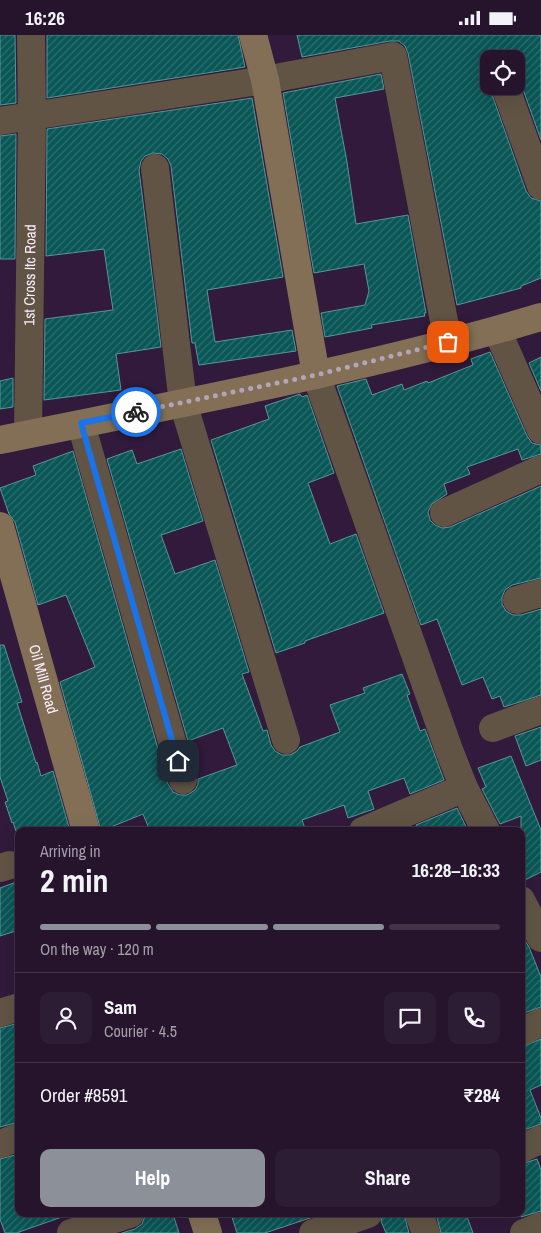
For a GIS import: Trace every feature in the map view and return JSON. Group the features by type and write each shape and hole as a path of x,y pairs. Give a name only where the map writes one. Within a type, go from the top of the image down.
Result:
{"street":[{"name":"1st Cross Itc Road","path":"28,434 32,116 31,35"},
{"path":"253,35 265,80 316,375 446,741 464,789 484,827"},
{"path":"0,121 265,80 393,56 448,342"},
{"path":"508,95 541,186"},
{"path":"155,168 183,403 286,740"},
{"path":"0,440 316,375 497,330 541,317"},
{"path":"497,330 541,430"},
{"path":"81,423 183,779"},
{"path":"444,513 541,469"},
{"name":"Oil Mill Road","path":"0,527 85,827"},
{"path":"493,728 541,710"},
{"path":"373,827 464,789"},
{"path":"0,1013 15,1008"},
{"path":"525,1030 541,1022"},
{"path":"0,1143 15,1138"},
{"path":"525,1147 541,1139"},
{"path":"70,1233 121,1217"},
{"path":"203,1217 208,1233"},
{"path":"313,1233 359,1217"},
{"path":"420,1217 426,1233"},
{"path":"524,1233 541,1226"}],"building":[{"path":"0,35 15,35 16,103 0,105"},
{"path":"47,35 238,35 245,67 47,98"},
{"path":"297,35 541,35 541,140 525,95 525,50 480,50 480,95 492,95 526,191 531,198 541,201 541,278 521,286 521,288 457,305 408,53 405,46 399,41 390,41 302,57"},
{"path":"381,74 384,89 335,98 356,224 408,215 426,313 424,313 425,316 371,325 372,328 325,337 321,313 365,305 369,291 364,264 314,273 283,93"},
{"path":"252,98 283,277 207,290 215,342 292,330 296,351 199,365 195,343 192,343 171,166 168,159 162,154 153,153 145,156 141,161 139,170 161,347 116,354 121,390 44,400 45,319 113,310 104,249 46,256 47,129"},
{"path":"16,134 15,259 0,259 0,136"},
{"path":"490,352 527,436 532,443 541,445 541,454 522,460 518,449 467,467 470,474 444,484 447,494 432,504 428,512 430,520 435,525 442,528 450,527 541,486 541,578 512,585 505,590 502,604 506,611 513,615 521,615 541,609 541,695 504,707 500,696 492,699 483,677 462,685 437,619 421,625 337,386 366,379 372,395 402,384 404,390 427,381 428,383 473,365 471,359"},
{"path":"541,357 541,391 529,363"},
{"path":"13,378 13,407 0,409 0,381"},
{"path":"300,394 302,397 307,395 334,473 308,483 330,544 356,534 384,613 276,653 211,440 269,419 265,406"},
{"path":"181,449 203,521 161,535 175,574 215,560 249,672 242,674 263,731 267,730 271,745 275,751 282,755 290,755 300,747 340,732 330,705 365,693 363,688 402,674 410,694 407,695 420,731 425,729 444,780 410,794 404,778 368,791 374,809 348,818 344,805 302,820 305,827 148,827 143,814 111,827 100,827 60,682 95,667 66,595 38,605 15,522 9,514 0,488 36,475 33,466 73,451 168,784 173,792 187,795 195,790 198,779 237,765 223,728 188,741 107,459 132,450 137,464"},
{"path":"0,645 4,645 22,702 17,703 36,763 41,776 53,771 69,827 15,828 5,802 8,801 0,777"},
{"path":"541,727 541,760 526,766 515,736"},
{"path":"511,756 541,830 541,872 525,880 525,827 521,827 521,816 500,824 482,789 486,787 478,768"},
{"path":"457,808 466,827 417,827 416,825"},
{"path":"15,882 15,931 0,936 0,888"},
{"path":"525,940 541,977 541,1007 525,1013"},
{"path":"15,1024 15,1123 0,1127 0,1028"},
{"path":"541,1039 541,1085 530,1090 541,1118 541,1124 525,1130 525,1045"},
{"path":"15,1155 15,1217 62,1217 19,1233 5,1233 0,1219 0,1159"},
{"path":"537,1159 541,1170 541,1211 525,1216 525,1163"},
{"path":"145,1217 174,1217 179,1233 122,1233 135,1229 142,1224"},
{"path":"232,1217 313,1217 265,1233 237,1233"},
{"path":"382,1217 405,1217 409,1233 386,1233 381,1221"},
{"path":"437,1217 467,1217 473,1233 441,1233"}],"way so far":[{"path":"136,412 316,375 448,342"}],"route":[{"path":"136,412 81,423 178,761"}]}
